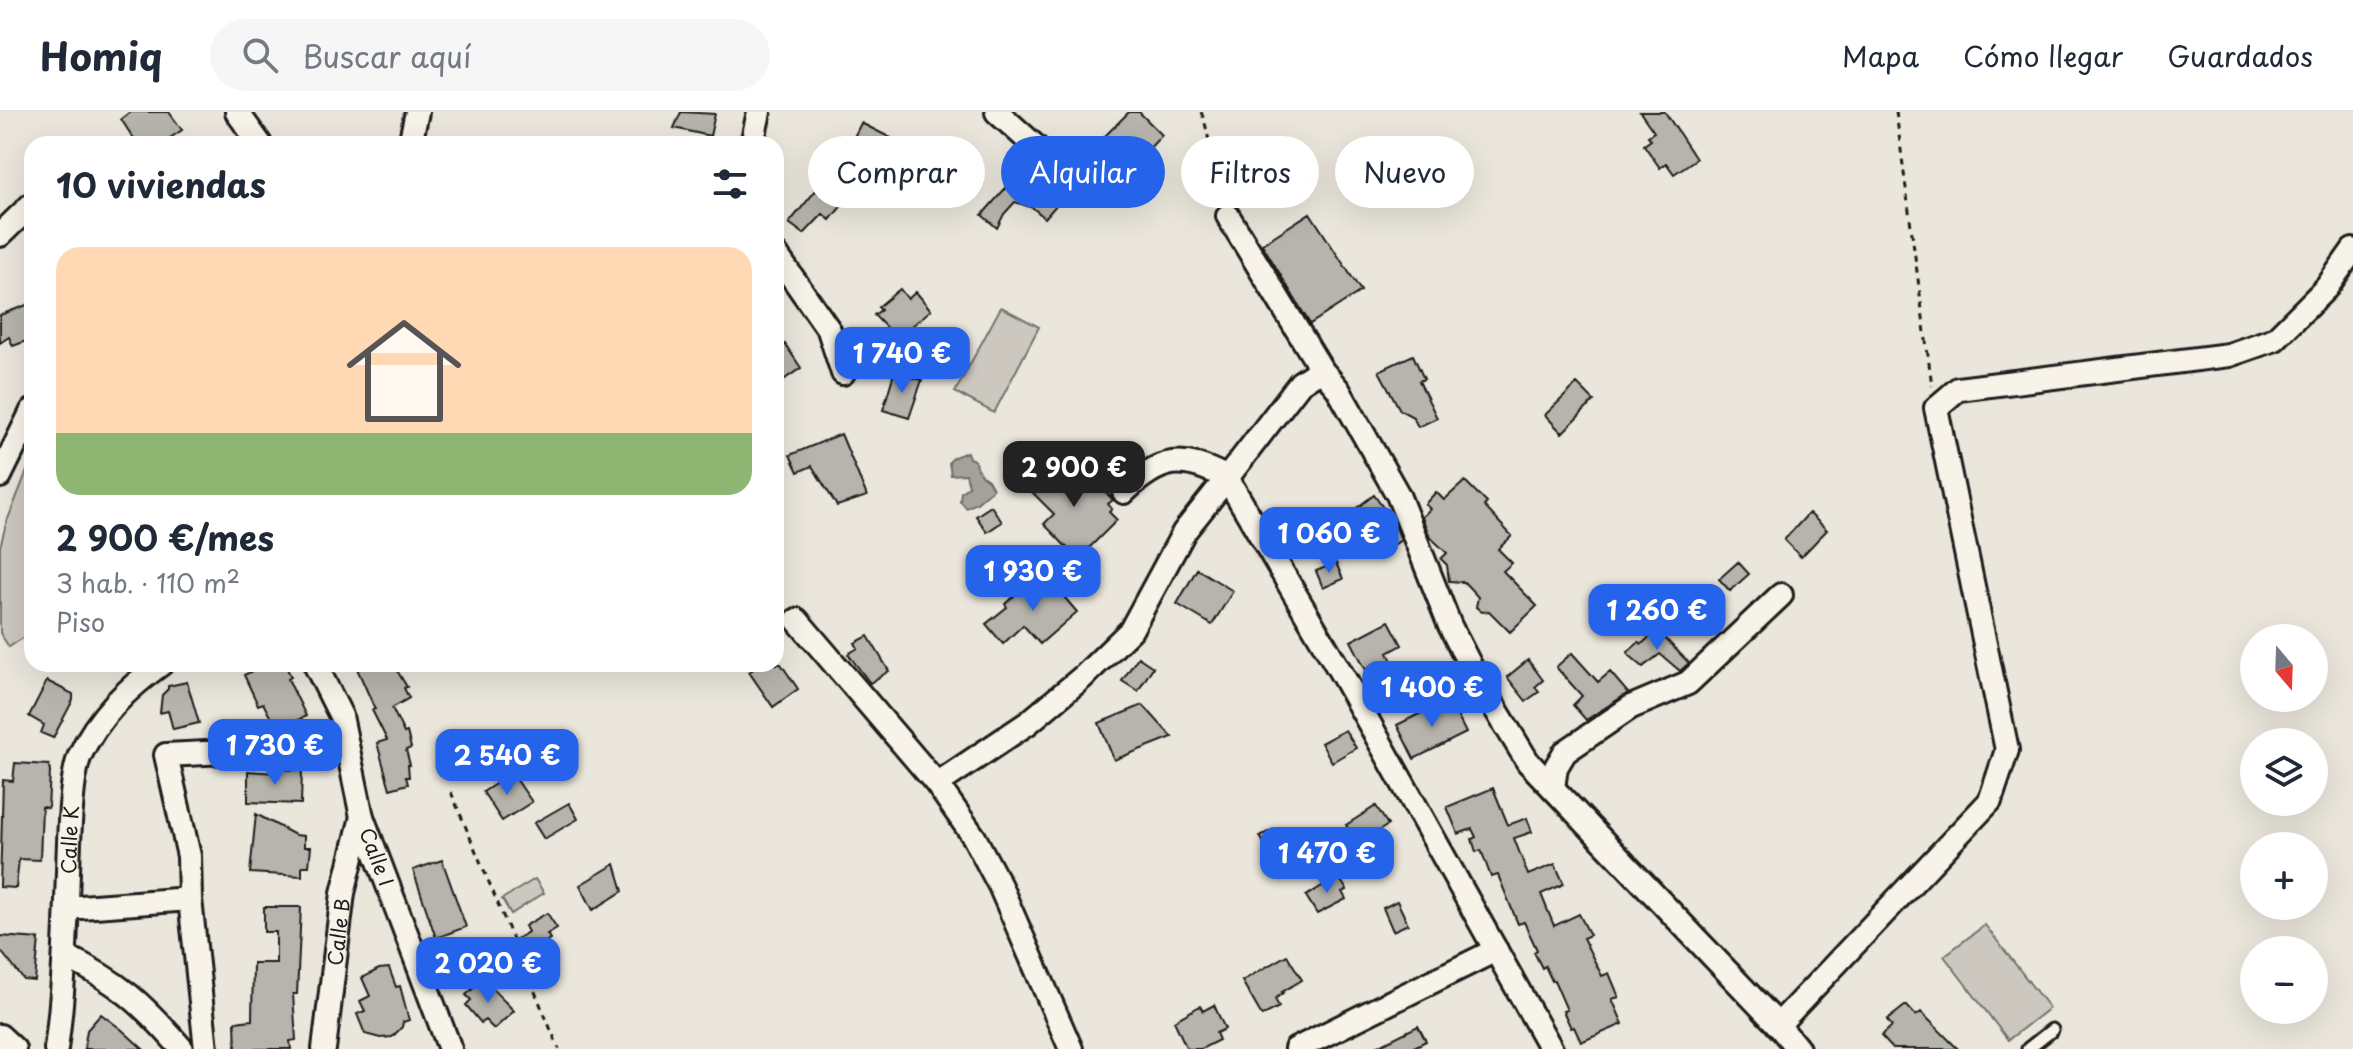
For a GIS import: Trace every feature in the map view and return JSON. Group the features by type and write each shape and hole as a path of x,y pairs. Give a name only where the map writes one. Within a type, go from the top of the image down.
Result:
{"street":[{"path":"237,112 254,136"},
{"path":"412,136 417,112"},
{"path":"754,136 759,112"},
{"path":"997,112 1024,136"},
{"path":"0,235 24,212"},
{"path":"1228,216 1321,369 1338,389 1398,495 1450,626 1475,675 1528,762 1798,1049"},
{"path":"1778,1025 1990,801 2007,750 1936,408 1958,389 2229,355 2275,339 2327,287 2353,250"},
{"path":"784,265 829,330 843,373"},
{"path":"937,784 1028,723 1084,676 1131,630 1184,532 1300,383 1321,369"},
{"path":"0,476 24,427"},
{"path":"1124,492 1167,462 1202,464 1227,478 1344,678 1551,1049"},
{"path":"1553,788 1556,767 1565,752 1631,707 1688,683 1781,595"},
{"path":"797,620 937,784 974,837 1000,886 1071,1049"},
{"name":"Calle K","path":"56,1049 65,956 70,821 79,757 101,718 150,672"},
{"name":"Calle I","path":"319,672 341,716 362,817 450,1049"},
{"path":"206,1049 187,844 166,755 347,746"},
{"name":"Calle B","path":"324,1049 343,893 362,817"},
{"path":"67,908 190,899"},
{"path":"1296,1049 1496,950"},
{"path":"65,956 104,975 147,1008 182,1049"},
{"path":"0,1036 14,1049"}],"lane":[{"path":"2028,1049 2052,1030"}],"path":[{"path":"1201,112 1208,128 1215,168 1232,194 1228,216"},
{"path":"1896,112 1936,408"},
{"path":"451,792 559,1049"}],"shaded area":[{"path":"1001,307 1039,327 994,413 955,392"},
{"path":"967,452 993,489 966,508 960,501 961,492 969,486 966,474 951,475 949,462"},
{"path":"24,478 24,637 9,647 0,633 0,547"},
{"path":"535,879 544,893 511,914 502,899"},
{"path":"1985,925 2049,1008 2008,1040 1944,956"}],"building":[{"path":"130,112 169,112 182,130 173,136 132,136 121,119"},
{"path":"681,112 715,114 710,136 674,128"},
{"path":"1129,112 1139,112 1162,135 1161,136 1105,136"},
{"path":"1640,112 1665,112 1696,159 1674,174 1666,163 1660,168 1644,145 1651,140 1648,136 1654,132"},
{"path":"861,123 887,136 854,136"},
{"path":"1001,193 1001,208 1010,208 997,228 982,215"},
{"path":"808,200 808,208 840,208 830,220 823,214 804,234 789,223"},
{"path":"1033,208 1054,208 1045,218"},
{"path":"1310,213 1361,291 1310,324 1262,244"},
{"path":"900,289 908,299 916,292 931,310 897,339 874,315 881,310 878,307"},
{"path":"24,306 24,342 13,346 9,337 0,343 0,315"},
{"path":"784,345 801,368 784,380"},
{"path":"1413,355 1424,379 1419,381 1437,418 1418,427 1413,417 1400,410 1379,371"},
{"path":"894,373 922,380 909,418 883,410"},
{"path":"1577,384 1594,401 1562,433 1545,415"},
{"path":"841,434 867,496 837,506 812,466 798,472 790,455"},
{"path":"1054,463 1076,486 1088,473 1113,500 1108,504 1112,509 1109,512 1117,520 1078,559 1044,524 1054,514 1028,488"},
{"path":"1465,481 1487,503 1484,506 1512,536 1498,549 1512,563 1503,571 1537,606 1510,632 1489,611 1482,612 1476,607 1478,597 1464,582 1449,581 1447,565 1441,559 1447,553 1430,537 1422,517 1430,509 1425,504 1436,492 1444,500"},
{"path":"1374,495 1387,513 1390,512 1401,540 1389,548 1370,523 1358,532 1346,516"},
{"path":"991,506 1002,522 987,532 976,516"},
{"path":"1809,513 1827,530 1801,557 1784,540"},
{"path":"1738,562 1749,574 1730,591 1719,579"},
{"path":"1336,563 1343,579 1323,588 1316,571"},
{"path":"1197,569 1233,591 1212,625 1177,604"},
{"path":"1047,577 1077,612 1040,644 1023,625 1003,644 986,624 1007,607 1005,604 1025,586 1029,591"},
{"path":"1389,621 1402,645 1388,653 1394,665 1370,678 1351,641"},
{"path":"1657,630 1689,663 1680,671 1660,654 1643,667 1629,655 1628,652 1639,642 1642,644"},
{"path":"868,636 889,671 870,683 848,654 858,648 855,643"},
{"path":"1572,653 1598,682 1610,672 1628,693 1586,720 1573,705 1582,696 1556,667"},
{"path":"1138,657 1153,667 1138,691 1122,681"},
{"path":"1528,660 1543,680 1535,687 1539,692 1526,701 1507,677"},
{"path":"784,668 798,689 773,707 749,672 784,672"},
{"path":"251,672 289,672 291,677 288,679 306,716 277,730 263,703 258,705 244,675"},
{"path":"359,672 398,672 407,687 404,688 409,698 392,708 404,733 407,732 411,748 406,750 410,765 409,777 406,777 408,784 390,789 377,743 387,740 372,710 375,709"},
{"path":"47,681 73,694 73,700 53,738 41,733 44,725 29,716"},
{"path":"187,682 199,723 173,729 168,711 160,713 162,695 168,686"},
{"path":"1449,699 1466,733 1414,759 1397,725"},
{"path":"1143,705 1172,737 1114,760 1099,723"},
{"path":"1345,730 1356,748 1332,762 1321,743"},
{"path":"15,763 49,765 50,772 48,808 42,807 40,860 19,859 16,888 0,887 3,780 13,781"},
{"path":"275,769 302,770 301,804 248,802 248,771 275,773"},
{"path":"512,773 532,802 502,821 483,792"},
{"path":"1493,788 1508,825 1527,818 1532,832 1514,838 1528,875 1555,864 1564,884 1541,894 1554,926 1579,914 1590,935 1583,938 1602,976 1609,973 1619,997 1612,999 1623,1024 1581,1042 1563,1011 1567,1010 1554,980 1545,966 1542,968 1534,952 1537,950 1524,922 1518,924 1498,875 1491,877 1481,850 1476,852 1472,839 1476,837 1472,829 1458,834 1447,807"},
{"path":"569,803 578,819 544,839 534,823"},
{"path":"1376,806 1388,825 1359,844 1346,825"},
{"path":"256,814 295,835 304,836 304,847 311,847 309,866 302,866 302,876 250,873"},
{"path":"1274,829 1288,856 1274,863 1260,836"},
{"path":"442,860 466,927 436,938 413,870"},
{"path":"615,864 623,891 593,910 580,885"},
{"path":"1338,876 1347,890 1342,892 1346,899 1317,914 1306,896"},
{"path":"1397,901 1408,924 1393,931 1383,908"},
{"path":"264,907 301,907 297,994 293,994 296,1040 290,1041 291,1049 236,1049 235,1022 252,1020 253,963 276,963 276,932 264,932"},
{"path":"547,913 557,928 547,934 550,939 525,954 516,939 528,932 525,926"},
{"path":"0,936 39,939 35,981 24,980 0,950"},
{"path":"1287,955 1302,980 1275,999 1279,1007 1262,1016 1242,981"},
{"path":"389,968 396,987 400,986 409,1020 403,1022 392,1037 380,1038 365,1034 357,1014 365,1011 360,1001 370,996 362,978 379,969"},
{"path":"483,979 514,1011 494,1029 485,1020 481,1023 466,1005 471,1000 466,995"},
{"path":"1214,1005 1225,1029 1216,1033 1219,1040 1201,1049 1187,1049 1174,1021 1200,1006 1203,1011"},
{"path":"1906,1005 1916,1016 1921,1012 1958,1049 1893,1049 1881,1036 1892,1026 1887,1020"},
{"path":"101,1014 143,1049 84,1049 87,1030"},
{"path":"1418,1026 1426,1041 1410,1049 1372,1049"}]}
